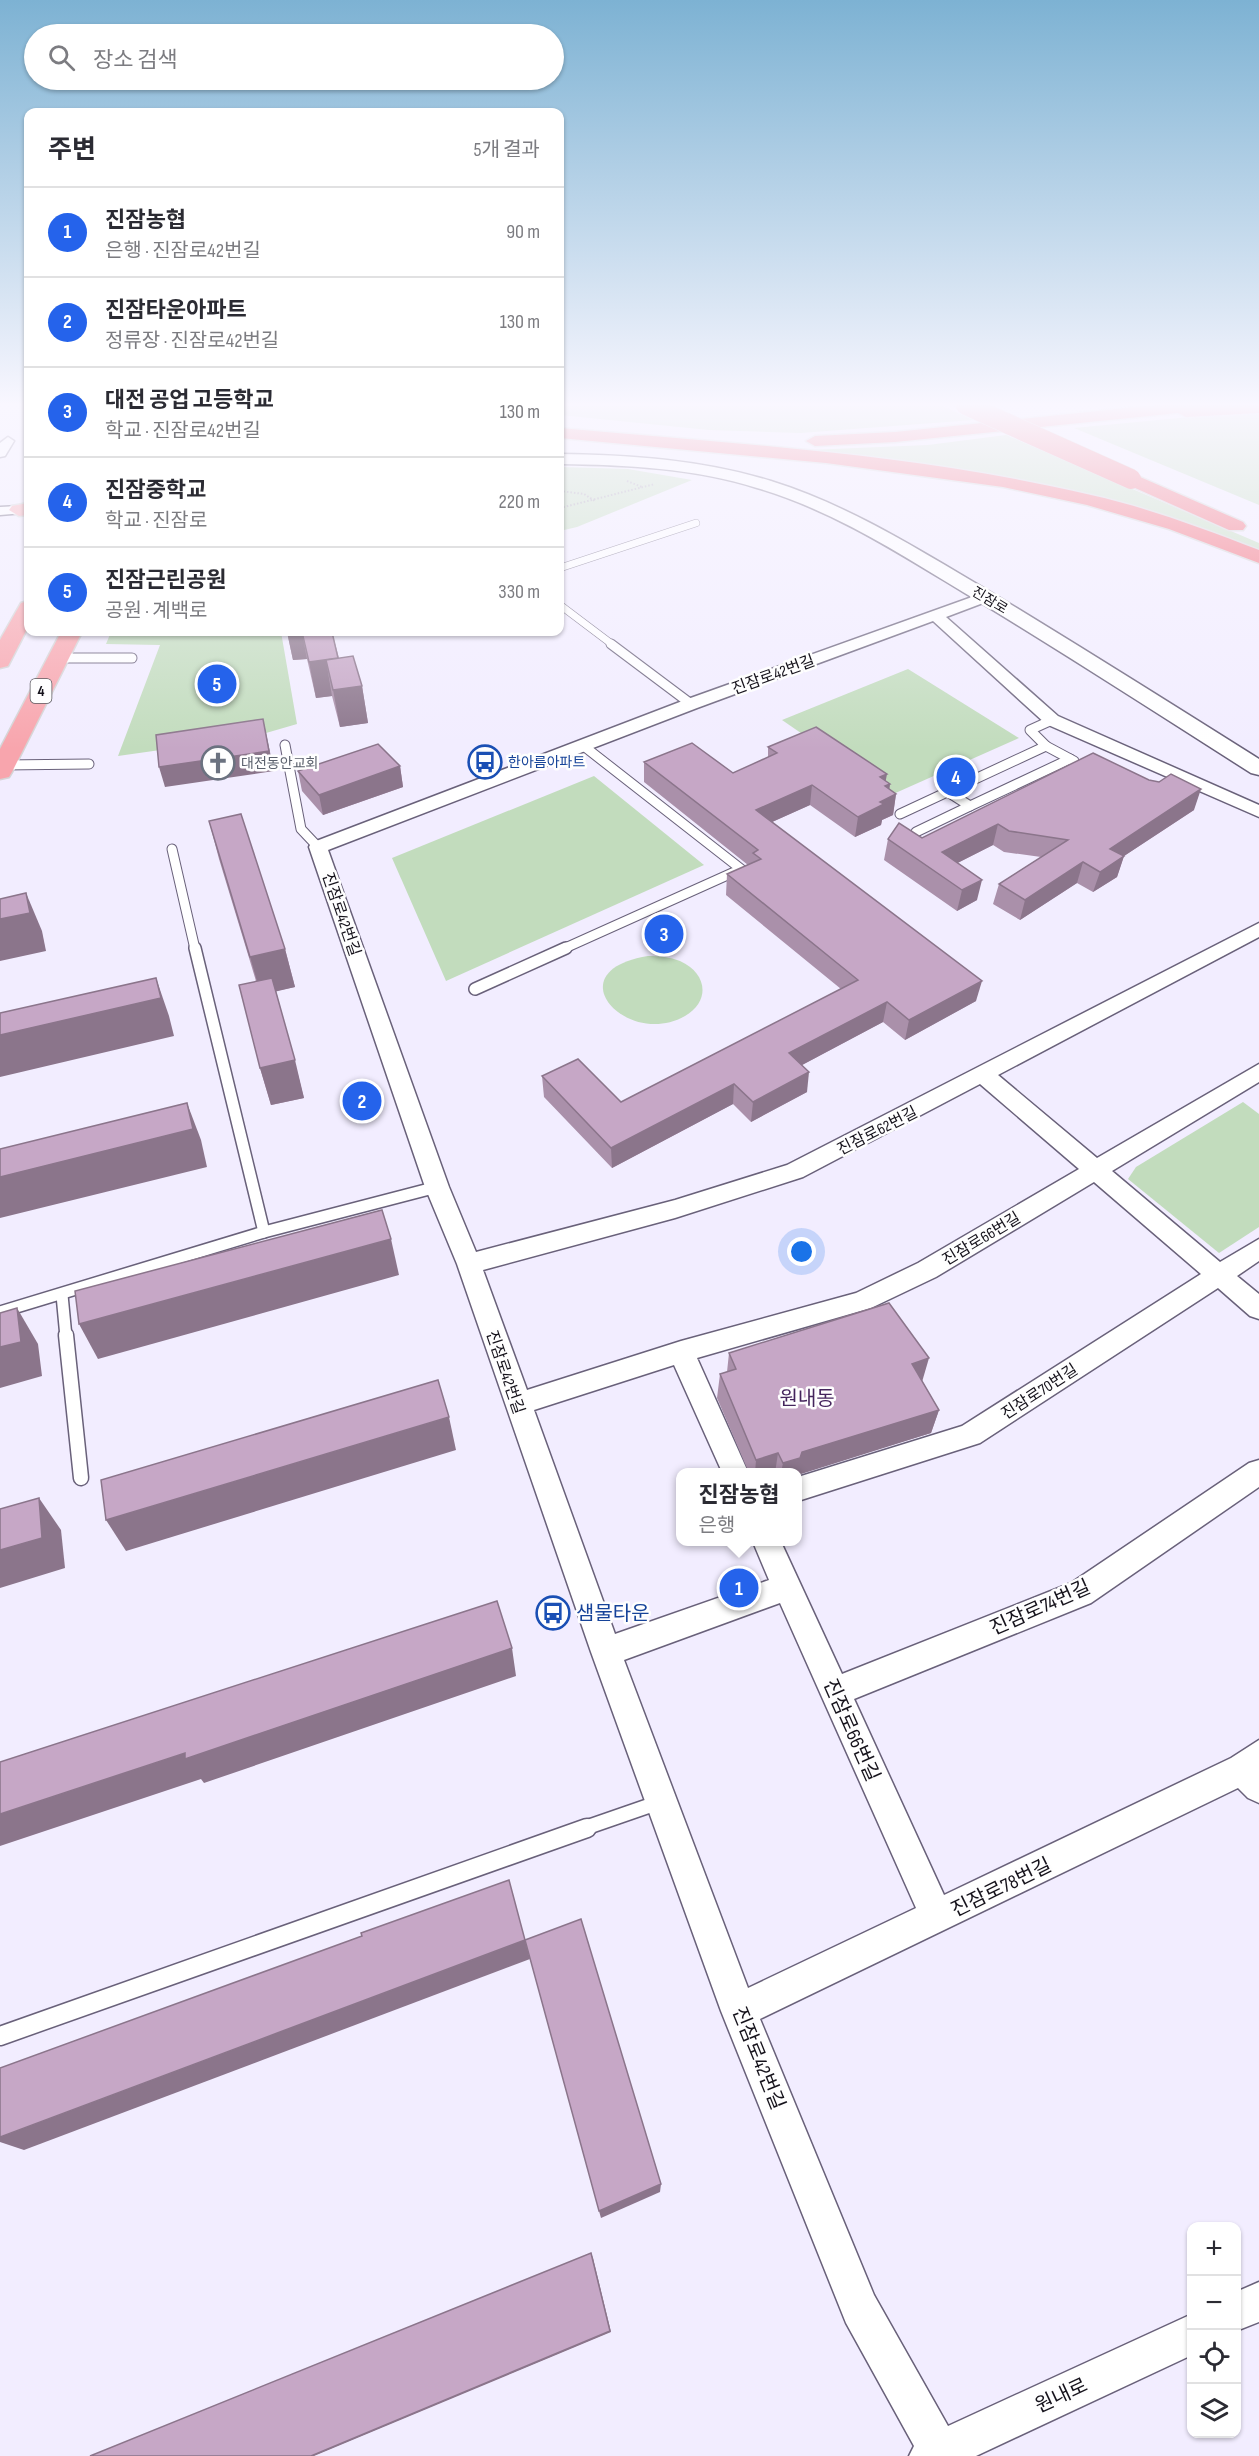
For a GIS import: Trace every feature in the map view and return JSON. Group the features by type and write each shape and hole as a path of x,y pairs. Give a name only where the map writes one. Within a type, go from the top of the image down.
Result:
{"highway":[{"path":"1157,520 1217,539 1259,557"}],"main road":[{"path":"0,661 24,615"},
{"name":"4","path":"4,760 69,636"}],"street":[{"name":"진잠로","path":"851,520 986,597 1259,768"},
{"name":"진잠로42번길","path":"937,2455 860,2309 739,2011 606,1652 469,1264 437,1187 318,847 585,747 691,704 986,597"},
{"path":"936,615 1052,720 1259,812"},
{"name":"진잠로62번길","path":"469,1264 675,1209 795,1171 984,1075 1259,929"},
{"name":"진잠로66번길","path":"518,1404 681,1352 862,1301 927,1270 1259,1072"},
{"path":"984,1075 1259,1309"},
{"name":"진잠로70번길","path":"802,1488 970,1435 1259,1249"},
{"path":"681,1352 733,1468"},
{"name":"진잠로74번길","path":"835,1692 1081,1593 1259,1473"},
{"name":"진잠로66번길","path":"769,1546 937,1918"},
{"path":"606,1652 787,1587"},
{"name":"진잠로78번길","path":"739,2011 1253,1771"},
{"path":"1241,2310 1259,2302"},
{"name":"원내로","path":"937,2455 1187,2336"}],"lane":[{"path":"564,567 696,523"},
{"path":"564,608 691,704"},
{"path":"58,658 132,658"},
{"path":"1052,720 1030,730 1046,746 1080,764"},
{"path":"285,745 301,829 318,847"},
{"path":"900,814 1046,746"},
{"path":"475,989 741,869 585,747"},
{"path":"916,832 1070,759"},
{"path":"4,760 89,764"},
{"path":"948,792 970,806"},
{"path":"172,849 231,1105 264,1232"},
{"path":"0,1312 264,1232 437,1187"},
{"path":"62,1295 81,1478"},
{"path":"0,2036 661,1802"}],"green space":[{"path":"564,520 595,520 564,530"},
{"path":"1172,520 1204,520 1259,543 1259,550"},
{"path":"109,636 282,636 297,724 252,737 118,756 160,645 106,644"},
{"path":"908,669 1019,738 891,795 782,720"},
{"path":"594,776 704,865 446,981 392,858"},
{"path":"648,956 680,961 696,973 702,987 702,995 699,1003 685,1016 663,1024 642,1023 623,1015 610,1004 603,990 606,976 620,964"},
{"path":"1243,1102 1259,1114 1259,1227 1219,1253 1128,1179 1136,1167"}],"building":[{"path":"303,636 333,636 338,658 309,662"},
{"path":"353,656 362,686 333,690 326,660"},
{"path":"263,719 269,751 159,767 156,735"},
{"path":"816,727 887,774 880,777 890,784 885,786 896,794 880,802 884,804 858,817 812,785 756,810 982,981 909,1020 887,1002 789,1053 809,1072 753,1102 734,1084 611,1148 542,1076 578,1059 621,1102 858,980 727,874 761,859 753,853 758,850 644,762 692,743 733,773 777,753 768,747"},
{"path":"378,744 400,766 319,795 298,771"},
{"path":"1093,753 1149,780 1159,782 1171,774 1201,789 1110,849 1124,856 1100,872 1083,862 1025,900 999,884 1068,840 1009,831 998,824 942,852 982,880 962,890 888,839 899,823 922,838"},
{"path":"241,814 285,949 250,957 209,821"},
{"path":"26,893 30,913 0,919 0,899"},
{"path":"156,978 161,998 0,1035 0,1013"},
{"path":"272,978 295,1060 260,1068 239,985"},
{"path":"187,1103 193,1129 0,1177 0,1149"},
{"path":"382,1210 391,1239 79,1324 75,1291"},
{"path":"889,1303 929,1358 912,1364 939,1410 802,1452 800,1458 783,1463 778,1453 756,1460 720,1374 736,1369 729,1353"},
{"path":"17,1308 21,1342 0,1347 0,1313"},
{"path":"438,1380 449,1417 106,1520 101,1480"},
{"path":"39,1498 42,1538 0,1550 0,1509"},
{"path":"497,1601 512,1648 185,1759 185,1753 0,1814 0,1762"},
{"path":"509,1880 525,1940 0,2137 0,2068"},
{"path":"581,1919 661,2184 599,2211 525,1940"},
{"path":"591,2253 610,2331 311,2456 90,2456"}],"place":[{"name":"진잠근린공원","path":"217,684"},
{"name":"한아름아파트","path":"485,762"},
{"name":"대전동안교회","path":"218,763"},
{"name":"진잠중학교","path":"956,777"},
{"name":"대전 공업 고등학교","path":"664,934"},
{"name":"진잠타운아파트","path":"362,1101"},
{"name":"진잠농협","path":"739,1588"},
{"name":"샘물타운","path":"553,1613"}],"district":[{"name":"원내동","path":"807,1398"}]}
